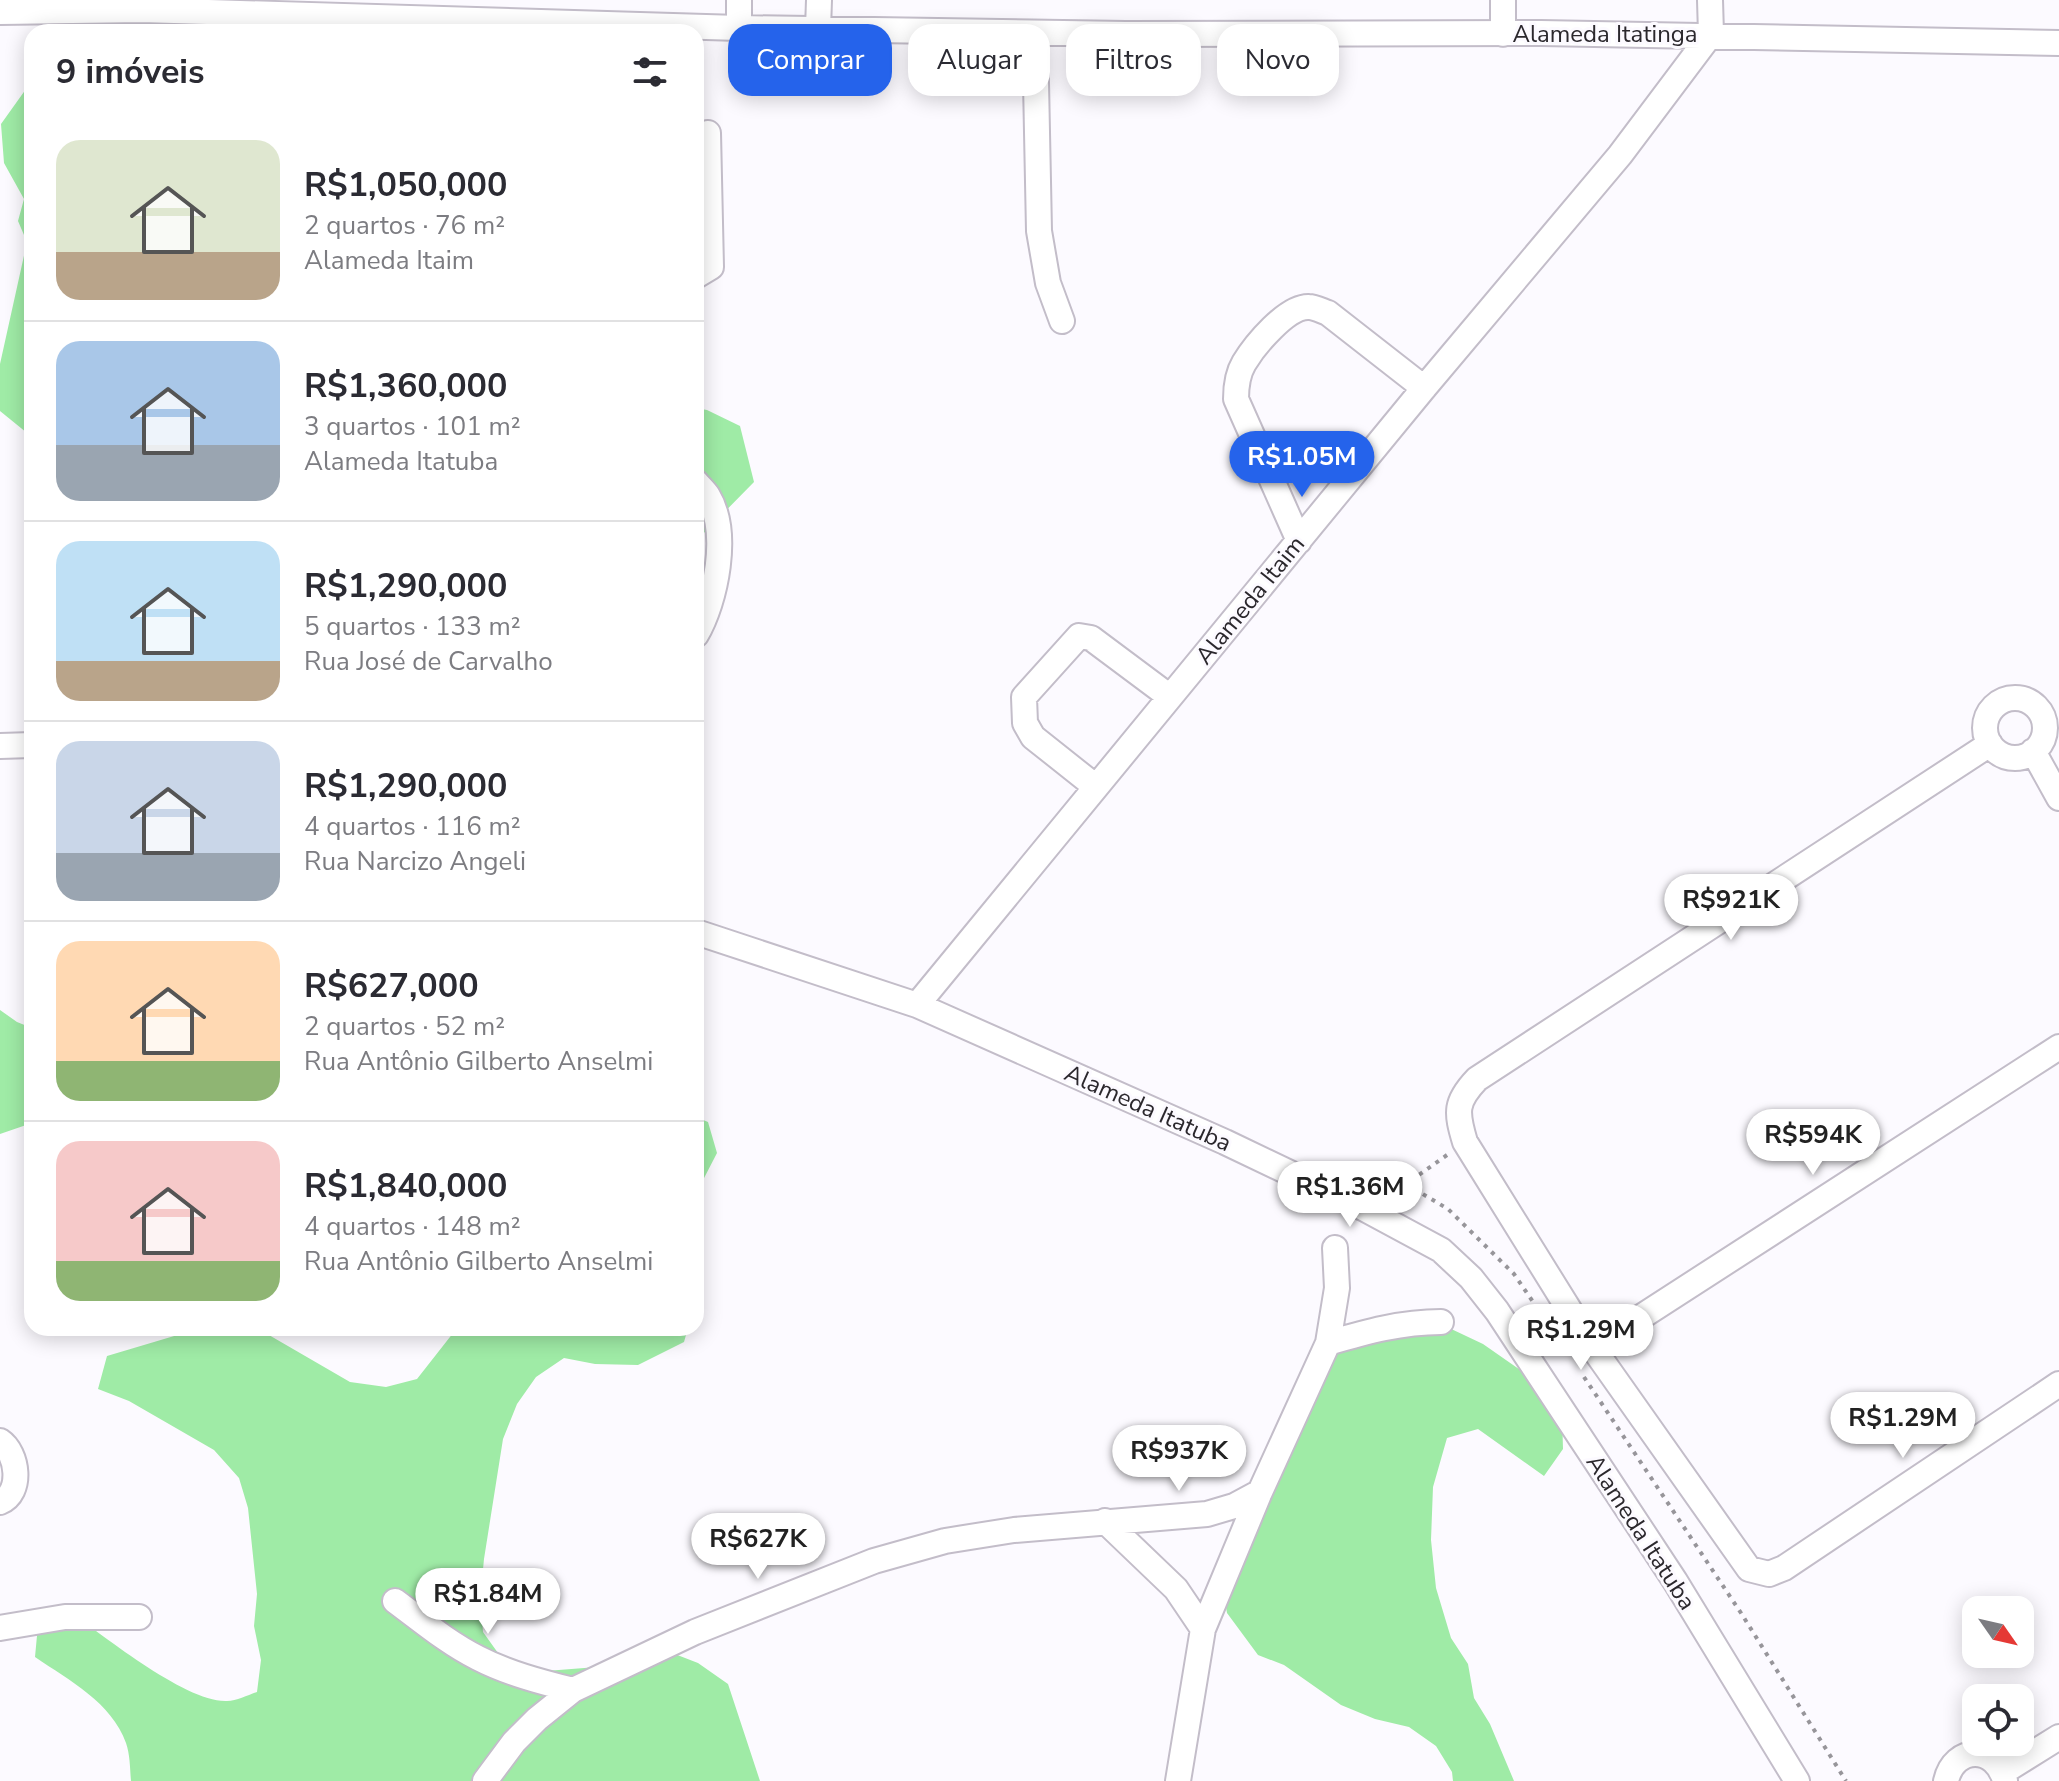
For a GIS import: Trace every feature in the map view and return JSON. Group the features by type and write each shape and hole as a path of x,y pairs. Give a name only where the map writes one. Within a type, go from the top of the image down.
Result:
{"street":[{"path":"739,0 739,24"},
{"path":"818,24 819,0"},
{"path":"1503,0 1503,34"},
{"path":"1710,0 1711,34"},
{"name":"Alameda Itatinga","path":"0,12 323,8 656,24"},
{"name":"Alameda Itatinga","path":"704,26 728,27"},
{"name":"Alameda Itatinga","path":"1050,33 1711,34 2059,43"},
{"name":"Alameda Itaim","path":"917,1005 1424,388 1620,155 1711,34"},
{"path":"1036,96 1039,231 1048,283 1062,321"},
{"path":"704,271 711,267 708,133"},
{"path":"1299,541 1236,399 1236,385 1243,365 1257,346 1292,311 1309,307 1328,313 1424,388"},
{"path":"704,491 710,498 721,538 716,585 704,618"},
{"path":"1096,787 1033,737 1025,723 1024,697 1079,636 1091,638 1170,697"},
{"path":"2020,698 2030,701 2043,716 2044,735 2033,751 2015,758 2005,756 1990,744 1986,725 1988,715 2001,701 2020,698"},
{"path":"1990,744 1477,1079 1463,1094 1458,1110 1465,1142 1582,1353 1749,1569 1769,1574 1784,1568 2059,1384"},
{"path":"0,746 24,745"},
{"path":"2033,751 2059,798"},
{"name":"Alameda Itatuba","path":"704,935 917,1005 1225,1142 1363,1208 1441,1250 1471,1278 1497,1311 1675,1581 1797,1781"},
{"path":"1582,1353 2059,1047"},
{"path":"1178,1781 1203,1629 1260,1492 1328,1343 1337,1288 1335,1248"},
{"path":"1328,1343 1371,1330 1416,1322 1441,1322"},
{"path":"0,1441 6,1445 12,1459 16,1479 14,1490 0,1502"},
{"path":"485,1781 514,1742 573,1690 695,1632 874,1561 945,1541 1014,1530 1207,1514 1234,1506 1260,1492"},
{"path":"1105,1521 1176,1589 1203,1629"},
{"path":"395,1601 479,1659 535,1680 573,1690"},
{"path":"0,1628 65,1617 139,1617"},
{"path":"1946,1781 1953,1763 1970,1754 1990,1757 2004,1776 2059,1737"}],"path":[{"path":"1465,1142 1406,1184 1448,1209 1514,1274 1582,1353"},
{"path":"1580,1371 1741,1613 1846,1781"}],"green space":[{"path":"24,92 24,199 4,163 1,124"},
{"path":"24,199 24,235 18,221"},
{"path":"24,256 24,430 0,411 0,364"},
{"path":"704,409 740,426 754,482 704,533"},
{"path":"0,1010 24,1025 24,1126 0,1134"},
{"path":"704,1120 708,1122 717,1153 704,1178"},
{"path":"1428,1318 1483,1344 1543,1386 1562,1414 1563,1449 1544,1476 1478,1429 1447,1438 1433,1487 1431,1540 1436,1588 1451,1638 1468,1664 1474,1698 1490,1724 1514,1781 1453,1781 1452,1772 1436,1746 1409,1727 1375,1719 1341,1705 1284,1665 1258,1655 1227,1613 1221,1580 1280,1425 1343,1344"},
{"path":"174,1336 271,1336 350,1382 386,1387 417,1379 451,1336 686,1336 684,1342 638,1365 595,1364 564,1358 536,1377 517,1404 503,1439 484,1559 480,1600 483,1632 503,1660 533,1672 597,1667 667,1651 698,1663 728,1684 760,1781 131,1781 126,1743 110,1716 88,1694 35,1657 38,1625 65,1608 144,1665 189,1691 210,1699 227,1701 257,1692 261,1660 254,1626 257,1594 248,1508 239,1478 214,1450 129,1401 98,1389 107,1356"}]}
